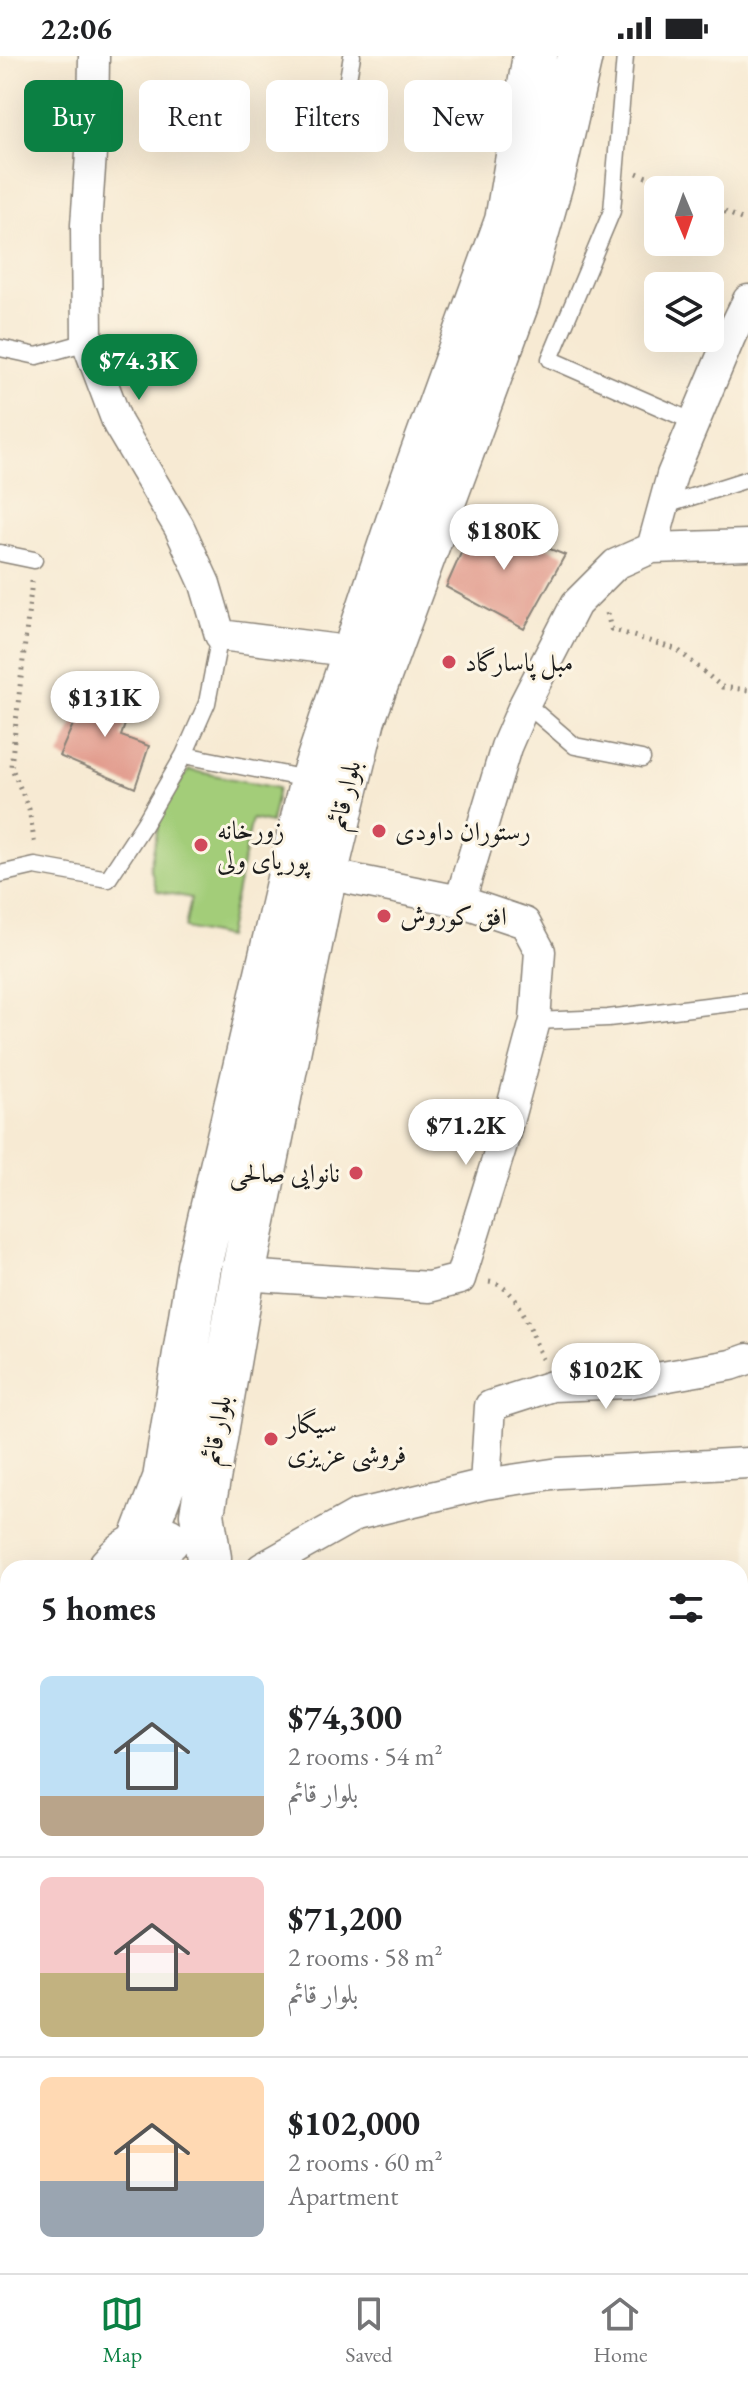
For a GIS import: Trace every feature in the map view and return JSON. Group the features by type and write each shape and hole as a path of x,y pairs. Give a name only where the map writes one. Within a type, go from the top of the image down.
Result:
{"main road":[{"name":"بلوار قائم","path":"211,1560 202,1514 243,1275 326,874 363,719 359,671 401,513 507,221 535,56"},
{"name":"بلوار قائم","path":"125,1556 165,1479 199,1266 312,780 517,302 553,175 580,56"},
{"path":"125,1556 159,1539 179,1541 208,1560"}],"street":[{"path":"94,56 86,225 87,342 118,424 186,541 205,584 220,635 359,671"},
{"path":"652,548 672,475 748,300"},
{"path":"460,901 506,747 576,604 616,564 652,548 748,545"},
{"path":"243,1275 429,1287 460,1279 502,1144 535,1021 540,951 525,923 460,901 326,874"},
{"path":"485,1484 490,1406 552,1386 628,1383 731,1365 748,1359"},
{"path":"276,1560 356,1515 485,1484 559,1473 748,1463"}],"lane":[{"path":"348,80 352,56"},
{"path":"625,56 612,211 550,359 694,422"},
{"path":"0,348 37,356 87,342"},
{"path":"663,506 748,479"},
{"path":"0,553 34,560"},
{"path":"0,874 35,866 108,879 184,755 207,703 220,635"},
{"path":"525,703 575,746 642,759"},
{"path":"184,755 312,780"},
{"path":"535,1021 608,1018 748,1001"}],"path":[{"path":"617,165 644,176"},
{"path":"724,211 748,222"},
{"path":"34,560 11,766 29,809 35,849 48,867"},
{"path":"599,581 611,629 678,650 722,687 748,690"},
{"path":"460,1279 496,1283 518,1301 552,1386"}],"green space":[{"name":"زورخانه پوریای ولی","path":"189,770 278,788 271,823 252,819 227,937 185,928 191,898 157,891 150,867 162,808"}],"building":[{"path":"476,519 565,555 524,629 446,587"},
{"path":"88,691 117,693 131,707 121,736 149,746 135,788 59,756"}],"place":[{"name":"مبل پاسارگاد","path":"449,662"},
{"name":"رستوران داودی","path":"379,831"},
{"name":"زورخانه پوریای ولی","path":"201,845"},
{"name":"افق کوروش","path":"384,916"},
{"name":"نانوایی صالحی","path":"356,1173"},
{"name":"سیگار فروشی عزیزی","path":"271,1439"}]}
